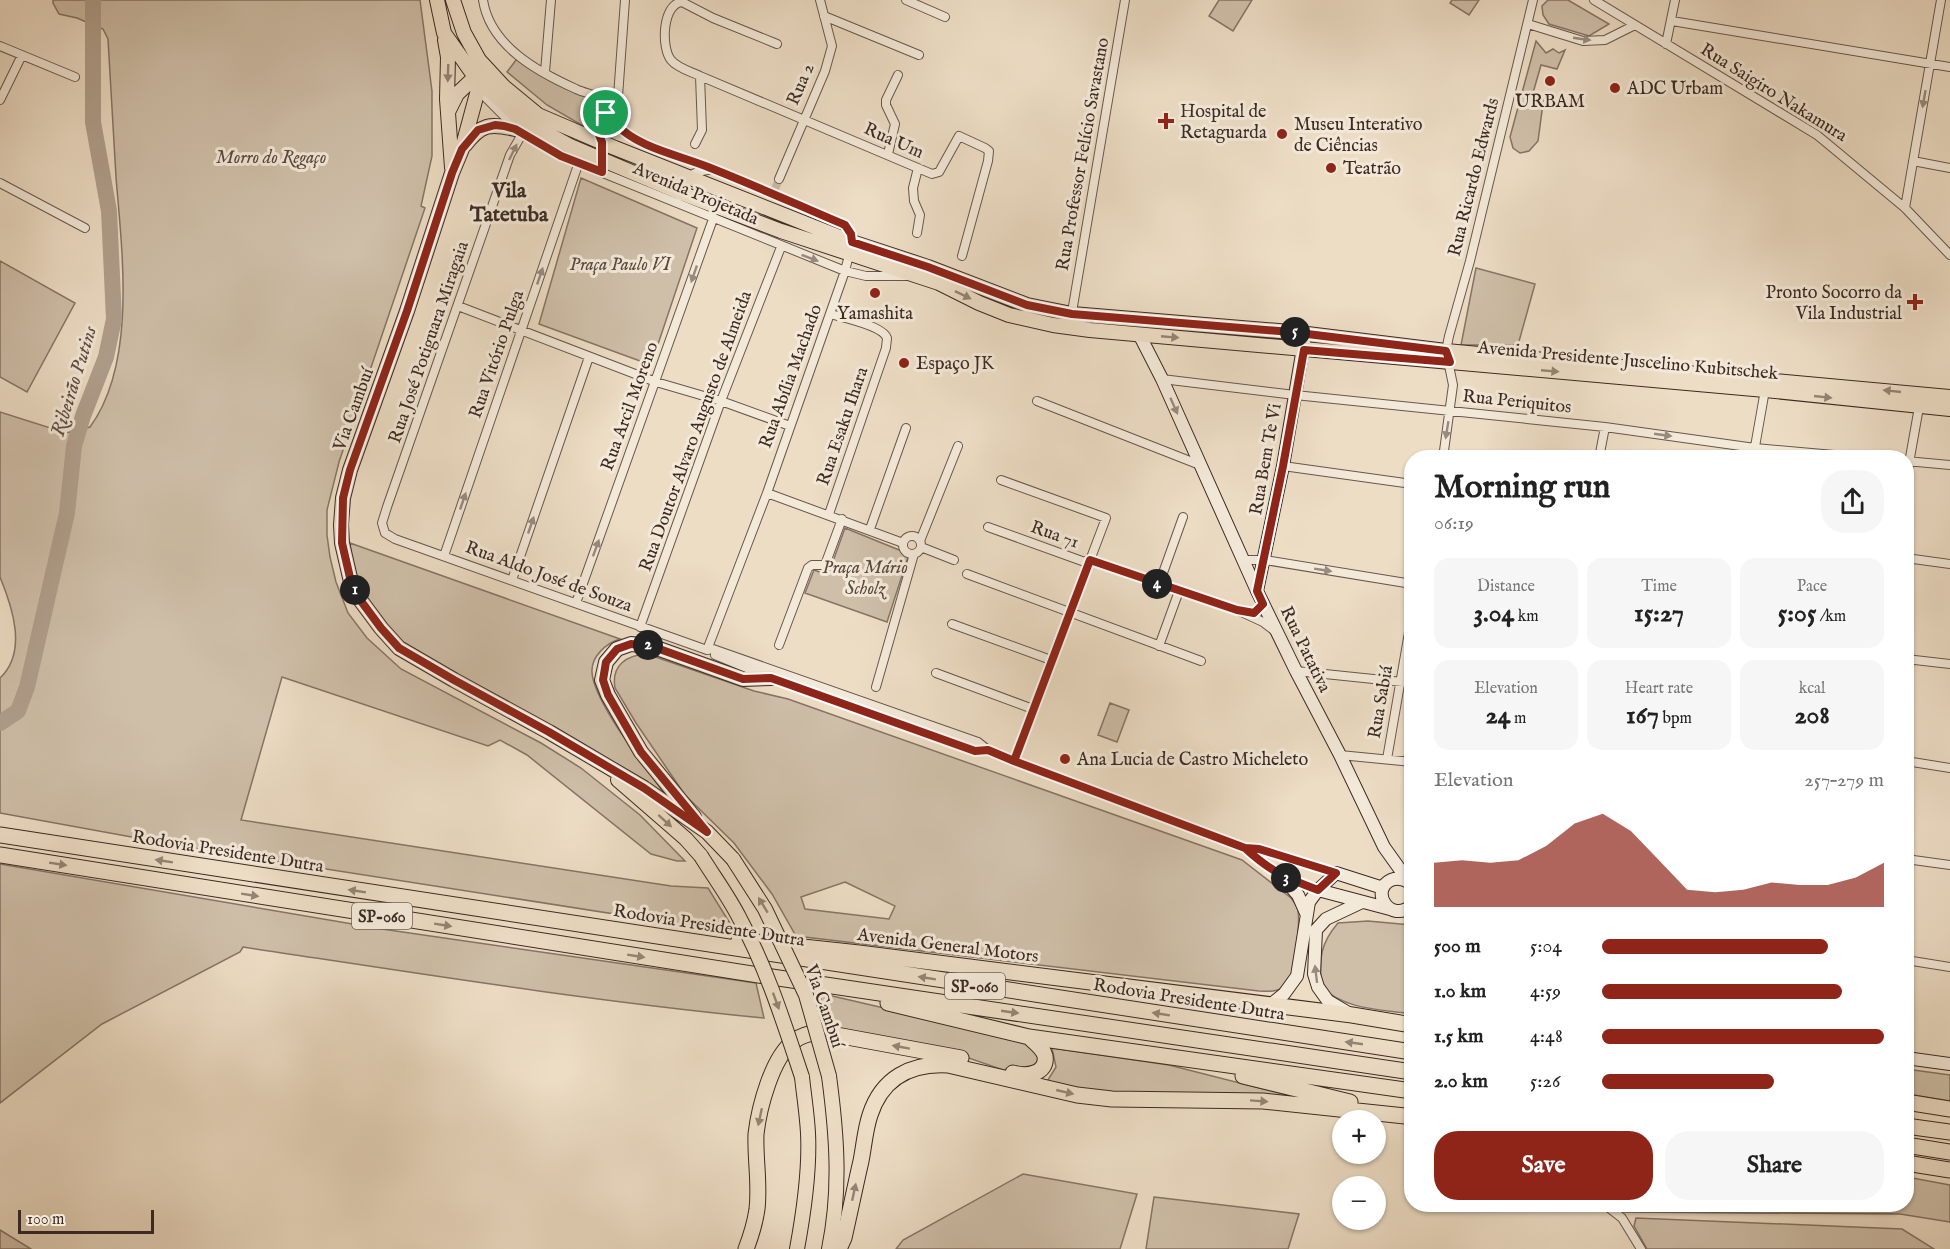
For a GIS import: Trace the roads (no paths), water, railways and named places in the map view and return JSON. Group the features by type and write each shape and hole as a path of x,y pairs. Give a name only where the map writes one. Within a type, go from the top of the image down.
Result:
{"highway":[{"name":"Rodovia Presidente Dutra","path":"0,835 1404,1051"},
{"name":"SP-060","path":"0,855 765,976 1404,1071"},
{"name":"Avenida General Motors","path":"539,919 859,953 1352,1015 1404,1024"},
{"path":"765,976 1029,1037 1404,1091"},
{"path":"746,1249 757,1206 756,1133 767,1089 778,1059 794,1041 806,1034 820,1032 963,1058 1018,1075 1039,1072 1044,1065 1045,1057 1041,1049 1029,1037"},
{"path":"1158,1055 1404,1116"},
{"path":"839,1249 844,1238 870,1115 880,1095 893,1079 911,1069 929,1064 948,1065 1089,1096 1150,1100 1255,1100 1404,1117"},
{"path":"1914,1103 1950,1109"},
{"path":"1914,1127 1950,1132"},
{"path":"1914,1146 1950,1152"},
{"path":"1914,1165 1943,1169"}],"main road":[{"name":"Avenida Presidente Juscelino Kubitschek","path":"437,0 444,33 463,62 480,81 531,125 602,166 680,199 781,231 928,267 1071,321 1139,334 1304,350 1620,365 1950,397"},
{"name":"Avenida Presidente Juscelino Kubitschek","path":"453,0 464,33 479,60 480,81"},
{"name":"Via Cambuí","path":"444,33 448,57 448,113 452,173"},
{"name":"Avenida Presidente Juscelino Kubitschek","path":"480,81 538,115 1009,315 1053,325 1071,321 1304,333 1448,356 1950,409"},
{"name":"Via Cambuí","path":"480,81 462,149 350,470 343,498 341,525 347,566 358,597 399,648 644,788 707,832 733,859 765,909 806,995 829,1077 836,1127 838,1175 829,1249"},
{"path":"448,113 457,94 480,81"},
{"path":"462,149 475,133 485,127 495,125 519,132"},
{"name":"Rua Bem Te Vi","path":"1257,591 1283,466 1304,350 1304,333"},
{"name":"Rua Patativa","path":"1139,334 1162,379 1296,672 1340,755 1384,847 1404,875"},
{"path":"707,832 641,752 608,695 603,680 606,662 617,649 631,644 651,646 743,679 771,678"},
{"name":"Via Cambuí","path":"589,756 686,839 701,856 740,917 762,964 802,1077 808,1135 803,1215 797,1249"},
{"name":"Rua Patativa","path":"1384,847 1390,874 1382,897 1390,909"},
{"path":"1269,1006 1284,994 1297,976 1308,902 1336,873 1385,885 1395,878 1404,881"},
{"path":"1282,876 1298,895 1306,913"},
{"path":"1318,890 1390,909 1404,910"},
{"path":"1352,1015 1328,1001 1318,987 1314,974 1316,930 1326,919 1362,902"},
{"path":"1914,1059 1950,1064"}],"street":[{"path":"480,81 519,132 561,156 602,166 602,142 597,130 606,113 606,102 602,98 577,89 519,56 500,38 485,12 483,0"},
{"path":"545,72 551,0"},
{"path":"625,0 616,124 624,133 775,192 845,225 851,234 851,248"},
{"name":"Rua 2","path":"779,179 825,71 832,46 820,0"},
{"path":"906,0 945,16"},
{"name":"Rua Professor Felício Savastano","path":"1071,321 1125,0"},
{"name":"Rua Ricardo Edwards","path":"1448,356 1533,0"},
{"name":"Rua Saigiro Nakamura","path":"1594,0 1817,135 1905,208 1950,255"},
{"path":"1666,44 1675,0"},
{"path":"1905,208 1941,0"},
{"name":"Rua Um","path":"777,44 713,18 682,2 671,7 667,20 665,41 670,59 675,64 932,174 939,172 959,136 986,148 989,151 962,256"},
{"path":"824,16 919,55"},
{"path":"1672,21 1950,67"},
{"path":"1528,24 1583,41 1605,40 1635,25"},
{"path":"0,46 75,77"},
{"path":"0,100 22,55"},
{"path":"888,154 895,124 886,100 898,75"},
{"path":"695,144 702,130 700,76"},
{"path":"606,113 617,114"},
{"name":"Rua José Potiguara Miragaia","path":"382,529 387,507 519,132"},
{"path":"1913,161 1950,168"},
{"name":"Rua Vitório Pulga","path":"444,556 579,162"},
{"path":"680,199 687,177 712,168"},
{"path":"916,233 920,215 914,201 913,188 918,168"},
{"path":"0,183 85,228"},
{"name":"Avenida Projetada","path":"680,199 713,219 845,272 866,276 919,276"},
{"name":"Rua Arcil Moreno","path":"576,603 713,219"},
{"name":"Rua Doutor Alvaro Augusto de Almeida","path":"640,627 781,247"},
{"name":"Rua Abília Machado","path":"707,650 767,493 845,272 851,248"},
{"path":"458,306 656,382 722,401 790,426"},
{"name":"Rua Esaku Ihara","path":"829,514 886,348 887,339 881,332 860,322 830,314"},
{"path":"1444,450 1453,385 1448,356"},
{"path":"512,580 589,357"},
{"name":"Rua Periquitos","path":"1162,379 1605,427 1778,450"},
{"path":"1755,448 1765,390"},
{"path":"1038,401 1200,465"},
{"path":"1910,450 1919,407"},
{"path":"1601,450 1605,427"},
{"path":"870,529 906,428"},
{"path":"876,687 918,547 958,446"},
{"path":"1914,462 1950,465"},
{"path":"1283,466 1404,483"},
{"path":"1001,480 1106,518 1014,761"},
{"path":"767,493 903,543"},
{"path":"1159,584 1183,518"},
{"path":"779,645 808,568 812,565 825,565 842,519"},
{"name":"Rua 71","path":"988,527 1082,561 1090,560 1237,610 1263,622 1278,634"},
{"name":"Rua Aldo José de Souza","path":"382,529 394,539 707,650 771,678 975,751 988,750"},
{"path":"903,543 909,536 916,537 918,547"},
{"path":"903,543 905,552 918,547 954,560"},
{"path":"1914,559 1950,564"},
{"path":"1243,560 1265,561 1404,583"},
{"path":"967,574 1201,661"},
{"path":"1158,646 1179,591"},
{"path":"1237,610 1254,613 1263,604"},
{"path":"952,624 1051,660"},
{"name":"Rua Aldo José de Souza","path":"707,650 713,649 978,742 988,750 1014,761 1245,848 1259,849 1336,873"},
{"path":"1914,660 1950,664"},
{"name":"Rua Sabiá","path":"1387,759 1404,663"},
{"path":"1296,672 1404,682"},
{"path":"936,673 1034,709"},
{"path":"1340,755 1404,761"},
{"path":"1914,762 1950,768"},
{"name":"Rua Aldo José de Souza","path":"1245,848 1263,864 1282,876 1318,890"},
{"path":"1914,860 1950,865"},
{"path":"1914,961 1950,966"},
{"path":"1614,1212 1622,1218 1641,1249"}],"waterway":[{"name":"Ribeirão Putins","path":"0,723 18,711 27,687 67,513 74,446 106,357 114,319 109,211 93,122 93,0"}],"tunnel":[{"path":"775,189 779,179"}],"place":[{"name":"URBAM","path":"1550,81"},
{"name":"ADC Urbam","path":"1615,88"},
{"name":"Hospital de Retaguarda","path":"1166,121"},
{"name":"Museu Interativo de Ciências","path":"1282,134"},
{"name":"Teatrão","path":"1331,168"},
{"name":"Yamashita","path":"875,293"},
{"name":"Pronto Socorro da Vila Industrial","path":"1915,302"},
{"name":"Espaço JK","path":"904,363"},
{"name":"Ana Lucia de Castro Micheleto","path":"1065,759"}],"district":[{"name":"Vila Tatetuba","path":"509,202"}],"park label":[{"name":"Morro do Regaço","path":"271,157"},
{"name":"Praça Paulo VI","path":"620,264"},
{"name":"Praça Mário Scholz","path":"865,577"}]}
